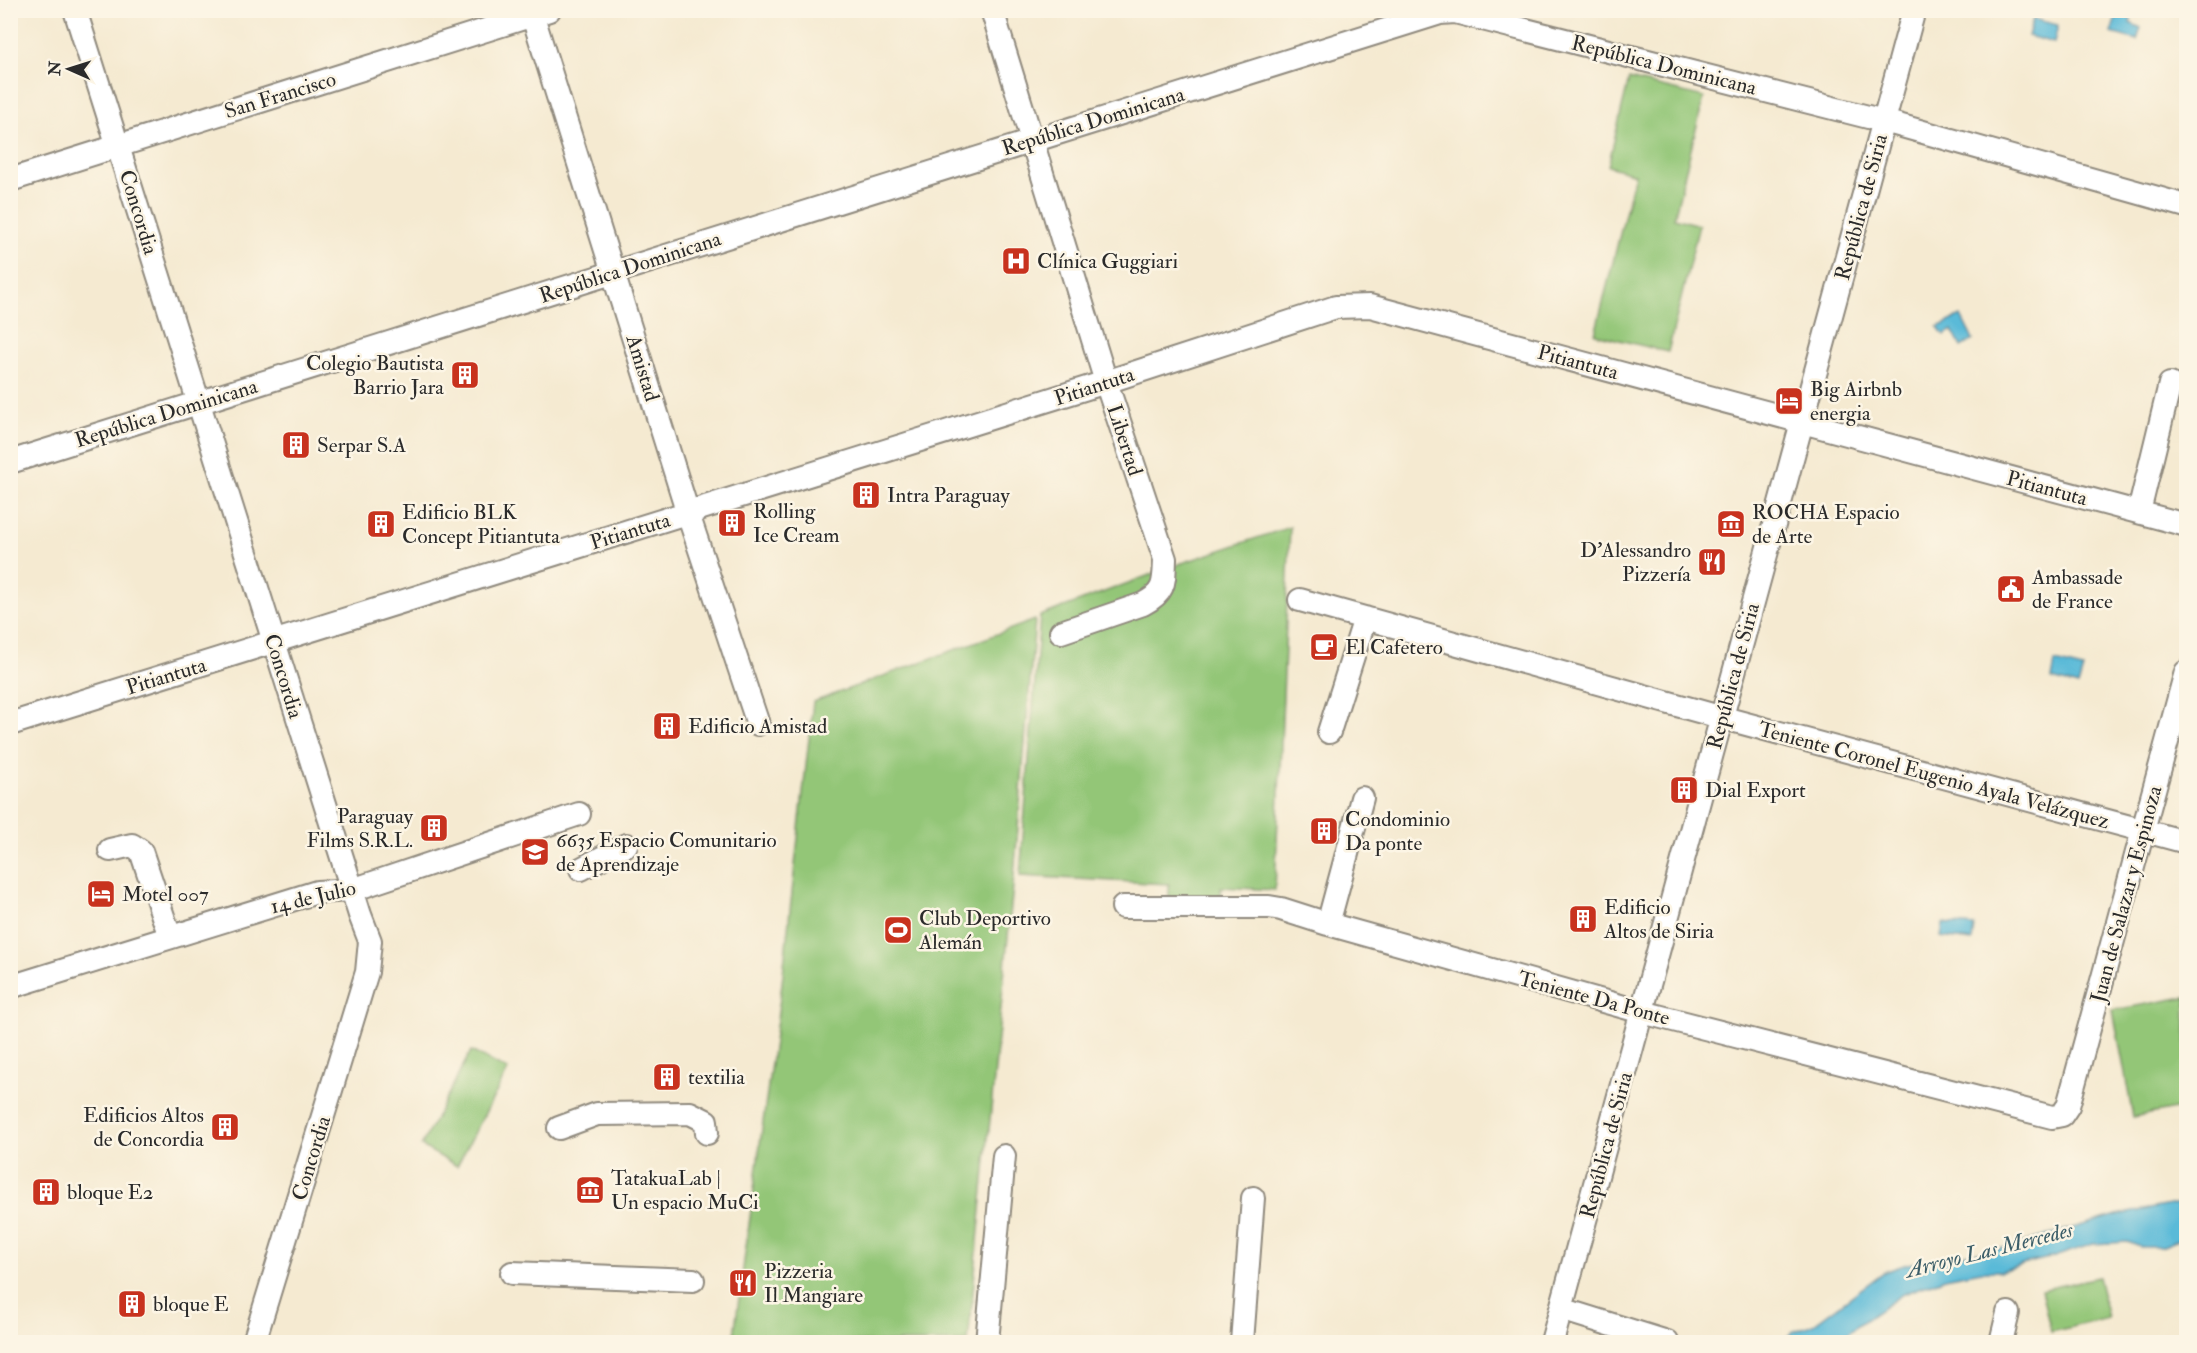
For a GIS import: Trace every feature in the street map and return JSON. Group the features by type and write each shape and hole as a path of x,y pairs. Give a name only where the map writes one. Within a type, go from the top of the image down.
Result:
{"street":[{"name":"Concordia","path":"75,10 370,941 367,972 254,1342"},
{"name":"Libertad","path":"992,10 1107,382 1165,559 1163,585 1155,598 1061,632"},
{"name":"República de Siria","path":"1552,1342 1914,10"},
{"name":"República Dominicana","path":"10,462 1426,16 1455,11 1884,121 2187,206"},
{"name":"San Francisco","path":"10,180 537,12"},
{"name":"Amistad","path":"537,12 613,272 688,513 758,724"},
{"name":"Pitiantuta","path":"10,724 1107,382 1336,307 1371,306 2187,525"},
{"path":"2139,512 2170,384"},
{"name":"Teniente Coronel Eugenio Ayala Velázquez","path":"1300,600 1722,717 2187,842"},
{"path":"1329,732 1365,618"},
{"name":"Juan de Salazar y Espinoza","path":"2070,1118 2068,1106 2187,672"},
{"path":"1328,924 1362,798"},
{"name":"14 de Julio","path":"10,987 317,892 352,890 579,814"},
{"path":"110,850 132,845 137,846 141,851 171,937"},
{"path":"581,869 626,845"},
{"name":"Teniente Da Ponte","path":"1123,907 1269,907 1281,909 1642,1012 2052,1117 2070,1118"},
{"path":"559,1128 597,1114 690,1113 706,1121 707,1133"},
{"path":"987,1342 1004,1156"},
{"path":"1242,1342 1253,1198"},
{"path":"512,1273 693,1280"},
{"path":"1561,1309 1667,1342"},
{"path":"2001,1342 2008,1313"}],"green space":[{"path":"1629,79 1704,97 1674,218 1699,225 1668,352 1595,334 1635,174 1608,166"},
{"path":"1290,527 1275,890 1221,887 1220,900 1169,900 1169,884 1020,876 1040,616 1179,564"},
{"name":"Club Deportivo Alemán","path":"1035,620 1014,876 968,1342 733,1342 782,983 813,702"},
{"path":"2186,997 2186,1107 2133,1117 2113,1010"},
{"path":"471,1051 508,1070 457,1166 421,1146"},
{"path":"2098,1277 2108,1318 2051,1332 2041,1290"}],"water":[{"path":"2118,11 2133,11 2130,23 2141,28 2137,40 2111,33"},
{"path":"2033,19 2058,25 2054,43 2028,36"},
{"path":"1961,316 1973,340 1961,347 1952,330 1944,335 1938,327"},
{"path":"2055,662 2083,669 2078,686 2052,679"},
{"path":"1943,923 1974,926 1972,941 1941,937"},
{"path":"2186,1202 2186,1237 2161,1247 2140,1247 2128,1242 2093,1244 2001,1271 1981,1271 1945,1278 1903,1294 1851,1330 1839,1342 1783,1342 1792,1332 1814,1324 1884,1272 1907,1264 2004,1248 2117,1215"}],"place":[{"name":"Clínica Guggiari","path":"1016,261"},
{"name":"Colegio Bautista Barrio Jara","path":"465,375"},
{"name":"Big Airbnb energia","path":"1789,401"},
{"name":"Serpar S.A","path":"296,445"},
{"name":"Intra Paraguay","path":"866,495"},
{"name":"Rolling Ice Cream","path":"732,523"},
{"name":"Edificio BLK Concept Pitiantuta","path":"381,524"},
{"name":"ROCHA Espacio de Arte","path":"1731,524"},
{"name":"D'Alessandro Pizzería","path":"1712,562"},
{"name":"Ambassade de France","path":"2011,589"},
{"name":"El Cafetero","path":"1324,647"},
{"name":"Edificio Amistad","path":"667,726"},
{"name":"Dial Export","path":"1684,790"},
{"name":"Paraguay Films S.R.L.","path":"434,828"},
{"name":"Condominio Da ponte","path":"1324,831"},
{"name":"6635 Espacio Comunitario de Aprendizaje","path":"535,852"},
{"name":"Motel 007","path":"101,894"},
{"name":"Edificio Altos de Siria","path":"1583,919"},
{"name":"Club Deportivo Alemán","path":"898,930"},
{"name":"textilia","path":"667,1077"},
{"name":"Edificios Altos de Concordia","path":"225,1127"},
{"name":"TatakuaLab | Un espacio MuCi","path":"590,1190"},
{"name":"bloque E2","path":"46,1192"},
{"name":"Pizzeria Il Mangiare","path":"743,1283"},
{"name":"bloque E","path":"132,1304"}],"water label":[{"name":"Arroyo Las Mercedes","path":"1989,1249"}]}
